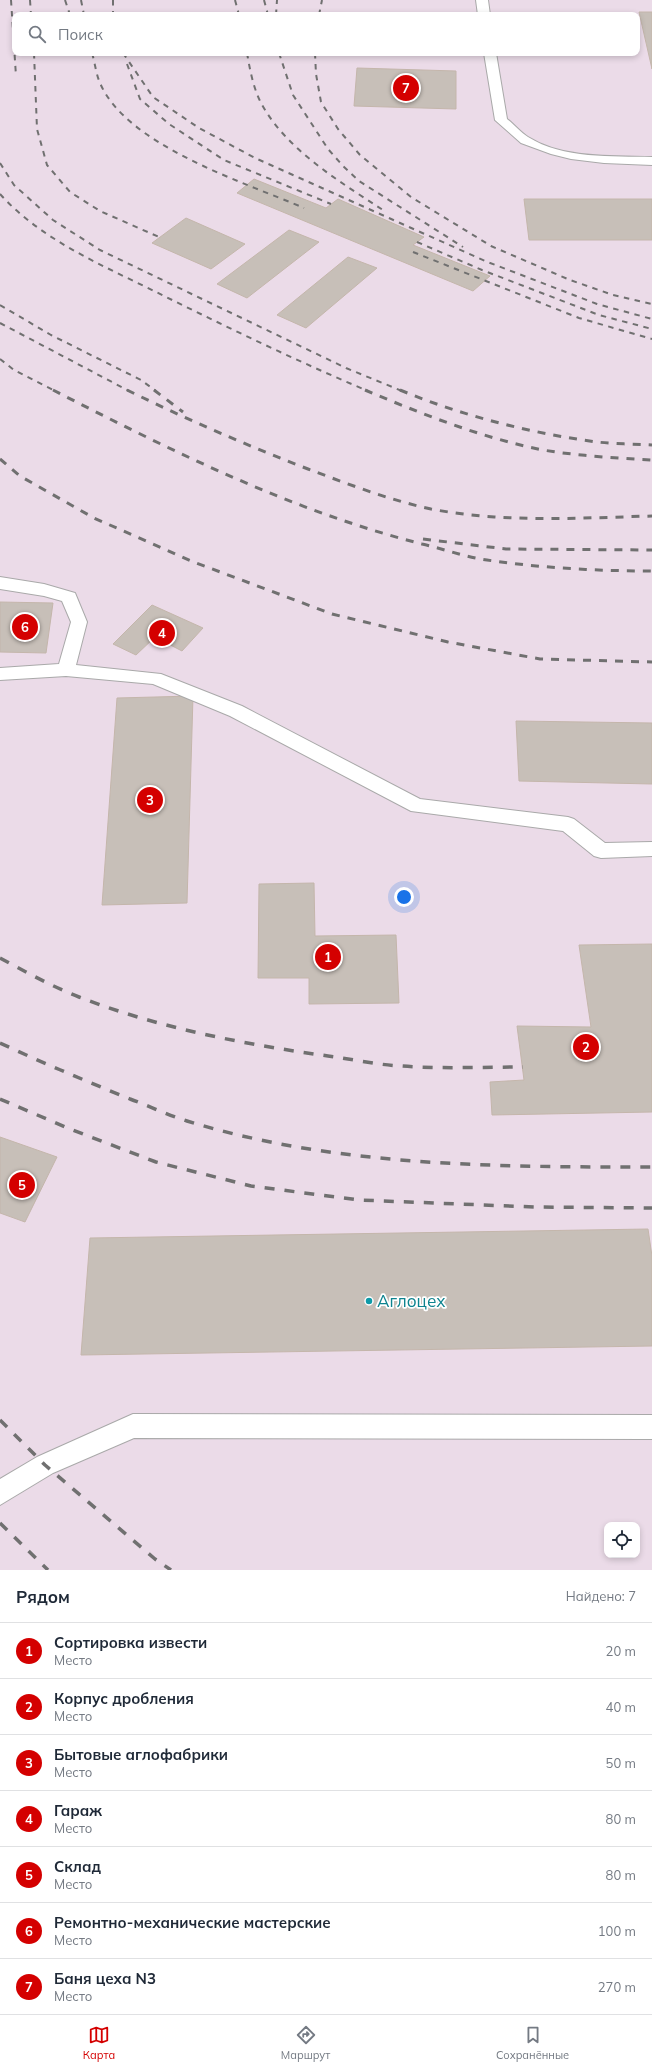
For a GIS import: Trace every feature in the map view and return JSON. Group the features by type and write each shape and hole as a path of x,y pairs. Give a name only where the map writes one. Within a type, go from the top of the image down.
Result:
{"lane":[{"path":"482,0 484,12"},
{"path":"490,56 501,120 524,139 548,149 601,160 652,161"},
{"path":"0,583 44,590 69,597 79,622 66,670"},
{"path":"0,674 66,670 155,678 236,711 417,806 568,824 601,851 652,849"},
{"path":"0,1493 44,1465 133,1426 652,1427"}],"shaded area":[{"path":"0,0 652,0 652,1570 0,1570"}],"building":[{"path":"640,12 652,12 652,69 640,16"},
{"path":"357,68 456,71 456,109 354,106"},
{"path":"254,179 326,208 338,199 424,237 413,245 490,276 473,291 237,193"},
{"path":"524,199 652,199 652,240 529,240"},
{"path":"186,218 245,244 211,269 152,243"},
{"path":"289,230 319,242 247,298 217,284"},
{"path":"348,257 377,268 306,328 277,315"},
{"path":"0,602 53,603 46,653 0,652"},
{"path":"152,605 203,628 182,651 155,637 136,655 113,644"},
{"path":"193,696 187,903 102,905 117,698"},
{"path":"516,721 652,723 652,784 519,781"},
{"path":"314,883 315,936 396,935 399,1003 309,1004 309,978 258,978 259,884"},
{"path":"652,944 652,1112 492,1115 490,1082 524,1080 517,1026 591,1027 579,945"},
{"path":"0,1137 57,1157 25,1222 0,1213"},
{"name":"Аглоцех","path":"648,1229 652,1256 652,1346 81,1355 90,1238"}],"railway":[{"path":"11,0 12,15"},
{"path":"30,0 31,12"},
{"path":"65,0 69,12"},
{"path":"81,0 83,12"},
{"path":"113,0 113,12"},
{"path":"235,0 238,12"},
{"path":"264,0 267,12"},
{"path":"276,12 277,0"},
{"path":"320,12 322,0"},
{"path":"15,56 16,76"},
{"path":"34,56 37,129 47,165 70,192 100,211 159,237"},
{"path":"93,56 100,83 114,105 135,125 161,143 220,174 304,208"},
{"path":"125,56 153,97 199,128 255,158 485,261 597,304 652,319"},
{"path":"248,56 258,97 272,120 285,136 317,165 386,212"},
{"path":"280,56 293,95 328,149 343,166 359,181 463,247"},
{"path":"315,56 316,74 321,102 338,129 360,155 411,197 491,246 570,280 613,295 652,304"},
{"path":"127,64 140,99 169,124 224,160 331,204"},
{"path":"0,163 14,185 53,220 100,250 346,368 402,391"},
{"path":"0,194 17,211 36,226 56,240 98,264 316,369 368,391"},
{"path":"417,242 482,270 599,315 652,329"},
{"path":"413,252 579,318 652,339"},
{"path":"0,305 51,335 141,380 156,391"},
{"path":"0,323 128,390"},
{"path":"0,359 14,370 55,391"},
{"path":"128,390 239,441 285,460 369,491 431,509 514,518 652,516"},
{"path":"154,390 183,412"},
{"path":"365,390 452,424 520,445 570,454 652,460"},
{"path":"400,390 472,416 547,434 597,442 652,445"},
{"path":"55,391 233,478 326,515 374,530 479,559 569,568 652,571"},
{"path":"0,459 20,476 94,518 191,561 332,614 448,642 540,659 652,662"},
{"path":"423,539 506,549 652,550"},
{"path":"0,958 39,979 79,997 140,1018 202,1034 264,1046 393,1065 447,1068 523,1067"},
{"path":"0,1043 81,1079 180,1119 243,1136 301,1148 359,1156 476,1165 652,1167"},
{"path":"0,1099 70,1129 156,1162 251,1186 359,1200 534,1207 652,1208"},
{"path":"0,1420 45,1465 155,1559 171,1570"},
{"path":"0,1523 48,1570"}],"place":[{"name":"Баня цеха N3","path":"406,88"},
{"name":"Ремонтно-механические мастерские","path":"25,627"},
{"name":"Гараж","path":"162,633"},
{"name":"Бытовые аглофабрики","path":"150,800"},
{"name":"Сортировка извести","path":"328,957"},
{"name":"Корпус дробления","path":"586,1047"},
{"name":"Склад","path":"22,1185"},
{"name":"Аглоцех","path":"369,1301"}]}
